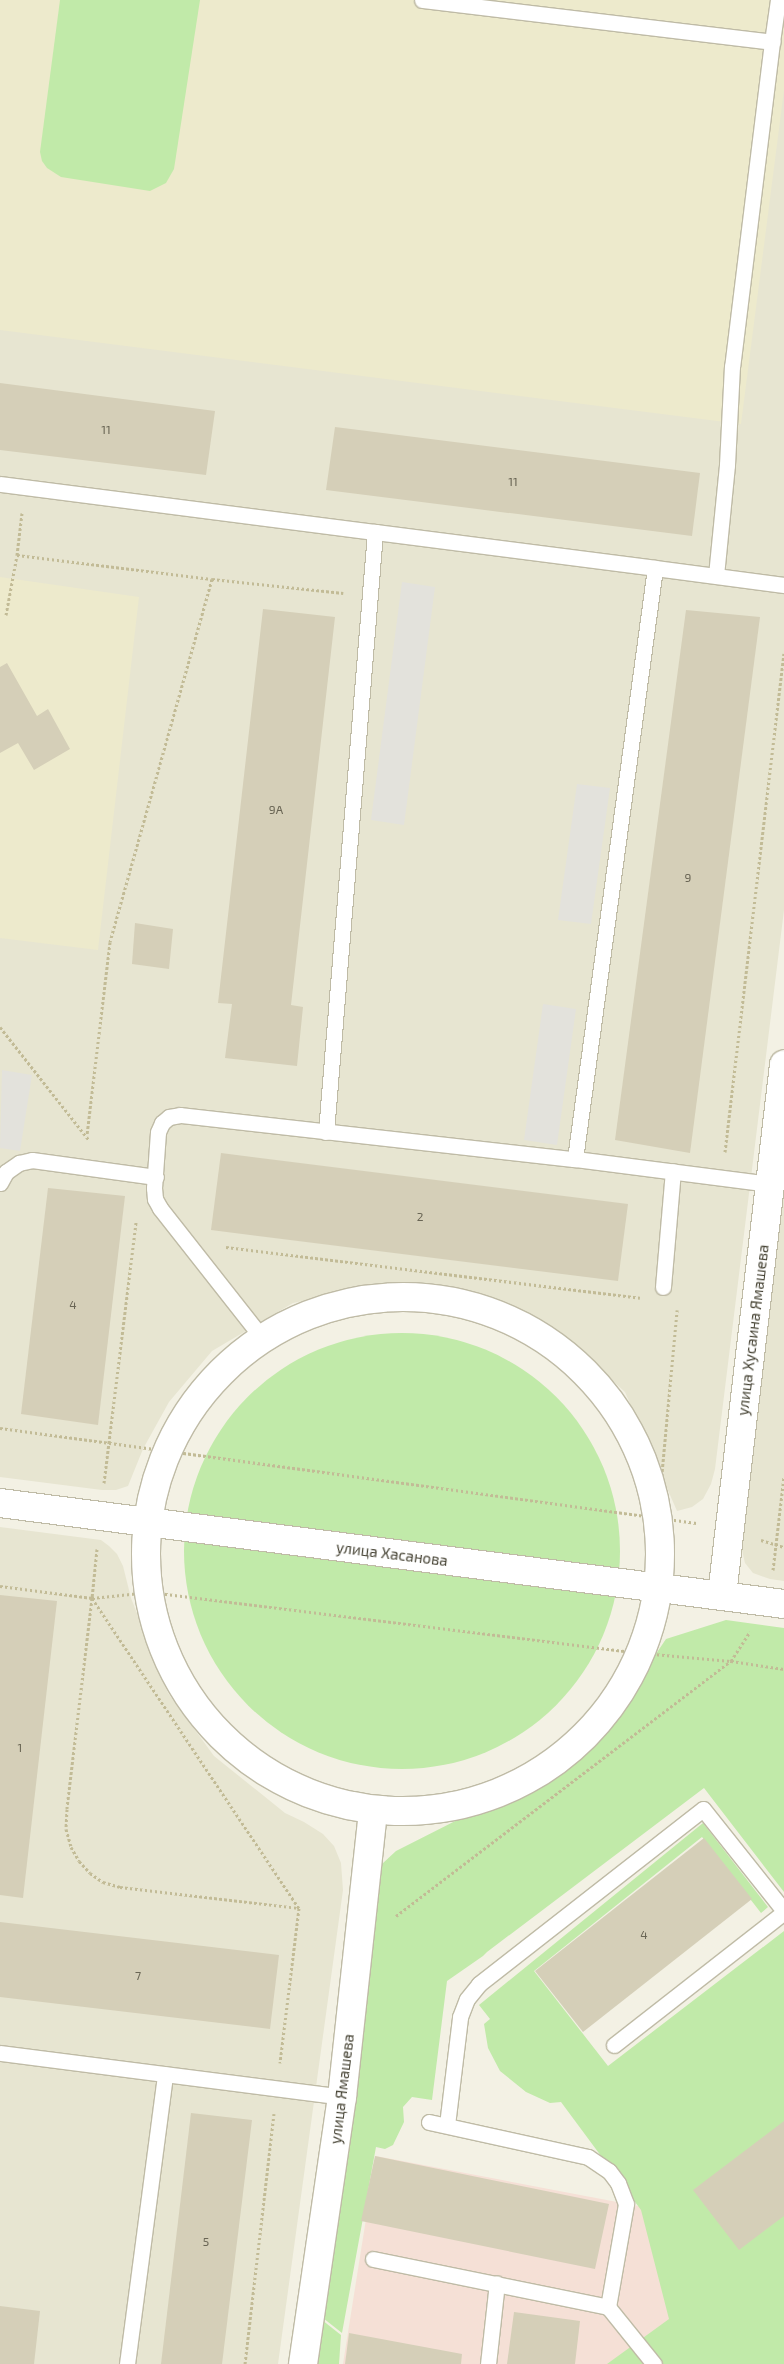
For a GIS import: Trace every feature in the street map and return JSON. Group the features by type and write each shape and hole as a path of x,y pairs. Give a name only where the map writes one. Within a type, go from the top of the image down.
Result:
{"street":[{"name":"улица Хусаина Ямашева","path":"722,1595 784,1065"},
{"path":"386,1295 473,1305 552,1343 614,1405 652,1484 658,1516 659,1587 642,1653 599,1725 534,1778 456,1809 373,1814 292,1791 224,1741 180,1680 150,1592 146,1524 164,1451 188,1408 226,1362 263,1339 300,1315 386,1295"},
{"name":"улица Хасанова","path":"0,1503 146,1524 784,1604"},
{"name":"улица Ямашева","path":"304,2364 342,2097 373,1814"}],"lane":[{"path":"422,0 772,42"},
{"path":"716,575 727,465 732,366 778,0"},
{"path":"0,484 784,585"},
{"path":"326,1132 375,532"},
{"path":"575,1159 656,568"},
{"path":"263,1339 166,1219 155,1199 158,1132 162,1123 169,1117 180,1115 575,1159 770,1184"},
{"path":"0,1183 6,1172 19,1163 32,1160 156,1177"},
{"path":"663,1287 673,1171"},
{"path":"447,2125 460,2017 467,1998 479,1984 702,1809 784,1912 614,2045"},
{"path":"0,2053 342,2097"},
{"path":"127,2364 165,2074"},
{"path":"429,2122 588,2157 609,2171 618,2183 626,2204 608,2307"},
{"path":"373,2259 608,2307 654,2364"},
{"path":"488,2364 497,2284"}],"path":[{"path":"6,615 26,487"},
{"path":"17,554 212,579 369,596"},
{"path":"87,1136 110,942 212,579"},
{"path":"722,1178 784,654"},
{"path":"0,1027 139,1202 108,1444 67,1809 66,1829 71,1847 79,1861 90,1873 103,1882 120,1887 299,1908"},
{"path":"184,1242 648,1298"},
{"path":"658,1516 677,1302"},
{"path":"0,1428 108,1444 658,1516 730,1528 784,1547"},
{"path":"0,1586 92,1598 150,1592 642,1653 731,1661"},
{"path":"92,1598 299,1908 245,2364"}],"shaded area":[{"path":"0,0 784,0 784,910 715,1469 711,1484 703,1499 692,1507 677,1511 625,1392 559,1332 481,1293 387,1283 293,1303 212,1351 169,1402 143,1449 128,1486 116,1490 102,1490 0,1477"},
{"path":"0,0 784,0 784,90 741,424 0,330"},
{"path":"0,577 139,597 98,950 0,938"},
{"path":"402,582 435,587 404,825 371,820"},
{"path":"577,784 610,788 591,924 558,920"},
{"path":"543,1004 576,1009 557,1145 524,1140"},
{"path":"2,1070 32,1075 20,1151 0,1148"},
{"path":"784,1192 784,1581 770,1579 753,1573 745,1563 741,1546"},
{"path":"0,1527 101,1540 109,1546 117,1554 123,1566 131,1598 168,1693 214,1756 285,1813 323,1834 334,1846 341,1863 343,1890 278,2364 0,2364"},
{"path":"376,2156 659,2210 784,2364 343,2364"}],"green space":[{"path":"60,0 200,0 174,169 166,183 150,191 61,177 47,168 42,161 40,152"},
{"path":"402,1333 445,1337 485,1350 523,1370 556,1397 583,1430 603,1468 616,1508 620,1551 616,1594 603,1634 583,1672 556,1705 523,1732 485,1752 445,1765 402,1769 359,1765 319,1752 281,1732 248,1705 221,1672 201,1634 188,1594 184,1551 188,1508 201,1468 221,1430 248,1397 281,1370 319,1350 359,1337"},
{"path":"726,1620 784,1628 784,1892 704,1788 483,1956 447,1981 432,2100 412,2097 403,2107 404,2122 393,2145 385,2149 376,2147 342,2333 323,2318 342,2115 356,2099 368,1893 382,1864 396,1851 473,1812 537,1784 606,1728 666,1639"},
{"path":"703,1823 768,1907 761,1913 702,1837 534,1971 608,2066 784,1931 784,2364 607,2364 669,2319 641,2210 561,2102 550,2103 526,2092 500,2071 488,2048 484,2024 490,2019 479,2005"},
{"path":"322,2320 341,2335 339,2364 309,2364"}],"building":[{"path":"0,383 215,411 206,475 0,450"},
{"path":"335,427 700,473 692,536 326,490"},
{"path":"263,609 335,617 291,1005 303,1007 297,1066 225,1058 232,1004 218,1003"},
{"path":"686,610 760,617 690,1153 615,1140"},
{"path":"7,663 37,716 48,709 70,749 34,770 18,743 0,753 0,667"},
{"path":"135,923 173,929 169,969 132,964"},
{"path":"221,1153 628,1204 618,1281 211,1230"},
{"path":"48,1188 125,1196 98,1425 21,1414"},
{"path":"0,1595 57,1601 23,1898 0,1895"},
{"path":"704,1838 752,1899 583,2032 535,1971"},
{"path":"0,1922 279,1955 270,2029 0,1997"},
{"path":"191,2113 252,2120 222,2364 161,2364"},
{"path":"784,2121 784,2216 739,2250 693,2190"},
{"path":"375,2156 609,2204 595,2269 361,2221"},
{"path":"0,2306 40,2311 34,2364 0,2364"},
{"path":"514,2312 580,2321 575,2364 507,2364"},
{"path":"349,2333 462,2354 461,2364 345,2364"}]}
